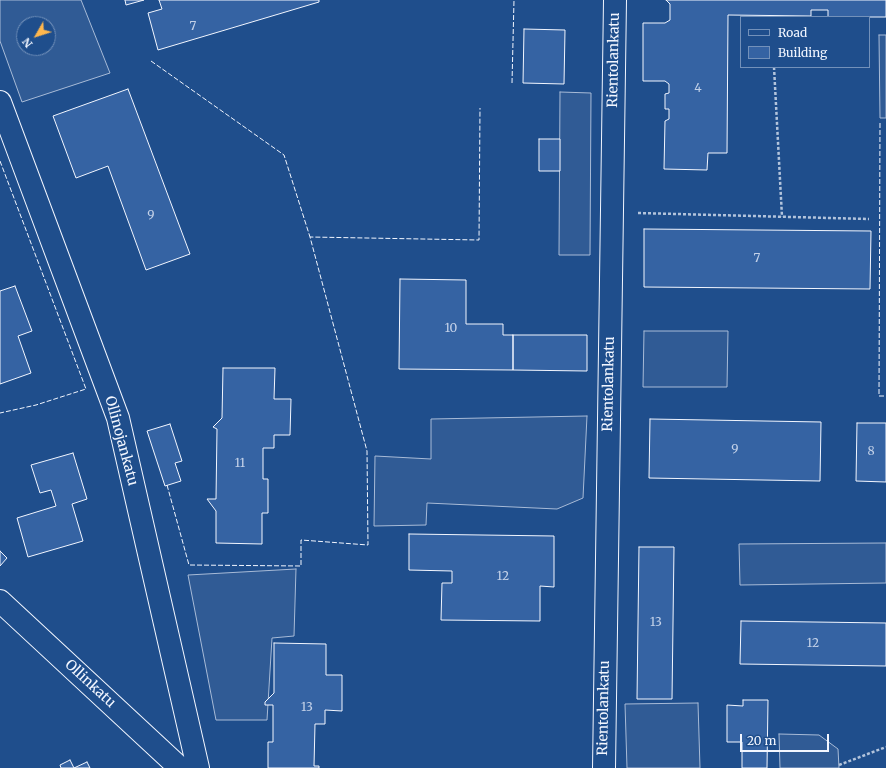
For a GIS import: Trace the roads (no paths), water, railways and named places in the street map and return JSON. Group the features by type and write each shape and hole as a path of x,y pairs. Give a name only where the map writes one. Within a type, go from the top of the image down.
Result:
{"street":[{"name":"Rientolankatu","path":"604,768 615,0"},
{"name":"Ollinojankatu","path":"0,102 118,418 198,768"},
{"name":"Ollinkatu","path":"0,601 180,768"}]}
